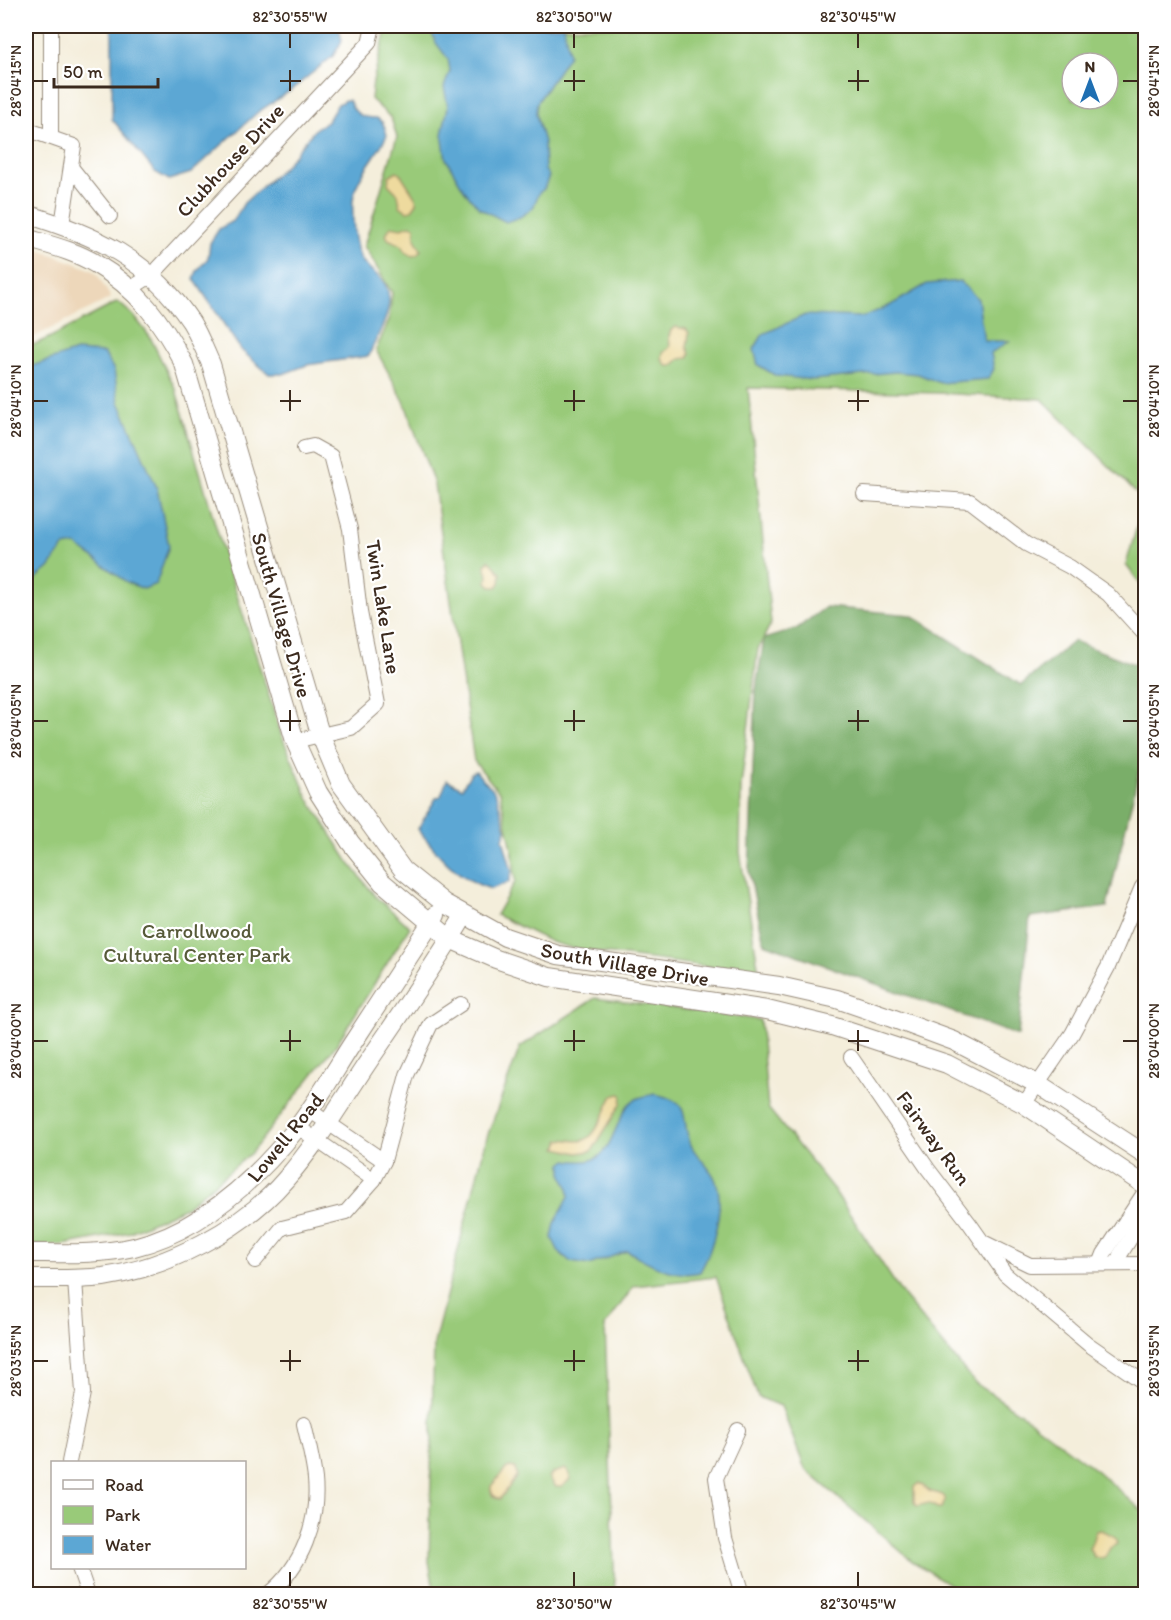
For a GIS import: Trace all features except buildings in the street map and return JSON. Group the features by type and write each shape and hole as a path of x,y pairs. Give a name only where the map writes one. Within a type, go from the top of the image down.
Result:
{"street":[{"path":"51,26 51,137"},
{"name":"Clubhouse Drive","path":"130,289 152,275 369,43 374,26"},
{"path":"26,129 74,146 62,225"},
{"path":"71,167 110,216"},
{"name":"South Village Drive","path":"26,214 62,225 105,243 152,275 191,323 211,364 320,734 341,784 403,870 464,916 504,937 558,955 779,986 837,999 954,1041 1039,1085 1146,1155"},
{"name":"South Village Drive","path":"26,238 57,247 95,263 130,289 169,334 184,364 295,741 318,792 350,842 382,882 430,924 450,939 496,959 549,977 767,1010 832,1026 947,1064 1024,1104 1146,1188"},
{"name":"Twin Lake Lane","path":"295,741 351,728 378,704 360,612 350,529 331,456 313,446 304,448"},
{"path":"864,494 970,501 1026,544 1070,567 1108,594 1146,636"},
{"path":"1024,1104 1072,1034 1108,968 1142,887 1146,885"},
{"name":"Lowell Road","path":"26,1253 101,1253 135,1246 157,1239 199,1218 235,1192 263,1166 298,1127 444,903"},
{"name":"Lowell Road","path":"26,1279 75,1280 142,1269 209,1239 251,1212 285,1181 328,1123 464,916"},
{"path":"255,1261 282,1228 346,1212 374,1180 384,1161 407,1075 431,1024 460,1004"},
{"name":"Fairway Run","path":"851,1057 928,1169 1005,1274 1088,1344 1146,1384"},
{"path":"309,1110 384,1161"},
{"path":"298,1127 374,1180"},
{"path":"1100,1264 1146,1188"},
{"path":"1117,1264 1146,1213"},
{"path":"69,1461 83,1393 75,1280 81,1272 97,1264 142,1254 157,1239"},
{"name":"Fairway Run","path":"984,1243 1030,1265 1146,1264"},
{"path":"1020,1286 1030,1265"},
{"path":"268,1594 285,1588 303,1551 314,1513 315,1479 304,1424"},
{"path":"738,1430 716,1478 725,1538 742,1594"},
{"path":"79,1569 88,1594"}],"shaded area":[{"path":"26,246 92,270 97,274 111,298 26,341"}],"green space":[{"path":"387,26 1145,27 1145,590 1126,565 1144,501 1042,399 938,393 748,388 771,623 758,649 741,786 740,852 759,973 579,950 551,942 496,915 515,882 513,854 500,793 474,761 434,484 404,401 376,350 389,320 392,293 364,246 397,137 391,118 371,99 373,81"},
{"name":"Carrollwood Cultural Center Park","path":"118,302 134,316 150,337 176,390 226,561 281,734 308,798 348,861 375,896 410,927 336,1045 251,1153 186,1207 130,1232 63,1245 26,1246 26,348"},
{"path":"826,607 911,615 1021,685 1074,641 1139,666 1145,700 1145,745 1107,907 1030,917 1018,1036 764,943 749,872 756,689 764,639 796,629"},
{"path":"595,998 760,1020 768,1108 834,1190 904,1297 975,1383 1019,1412 1097,1471 1145,1513 1145,1594 965,1594 912,1561 805,1469 781,1406 758,1397 716,1277 634,1286 605,1326 615,1594 435,1594 429,1562 434,1343 487,1137 520,1047"}],"sand":[{"path":"397,171 416,198 417,203 412,210 407,211 400,206 398,194 388,184 389,176"},
{"path":"410,225 415,227 415,239 421,250 417,255 412,256 405,252 401,245 388,239 386,234 391,226 402,228"},
{"path":"676,327 686,329 689,333 687,347 690,354 688,358 680,359 672,366 667,366 662,359 663,353 670,347 669,336 671,330"},
{"path":"489,560 501,573 497,587 492,587 487,582 488,575 485,565"},
{"path":"622,1095 621,1104 592,1151 578,1153 557,1148 560,1140 581,1141 589,1138 597,1128 613,1096"},
{"path":"507,1468 515,1468 517,1476 500,1499 494,1496 491,1486"},
{"path":"565,1469 570,1474 570,1479 562,1487 556,1487 549,1477"},
{"path":"919,1483 929,1491 944,1496 945,1501 941,1508 929,1503 917,1506 914,1502 914,1487"},
{"path":"1101,1530 1115,1537 1117,1544 1110,1548 1105,1557 1099,1558 1094,1557 1089,1549 1096,1531"}],"water":[{"path":"112,26 339,26 342,41 333,56 290,91 258,112 191,173 169,180 155,172 112,119"},
{"path":"429,26 564,26 569,55 537,103 536,114 544,142 545,170 549,176 533,208 520,217 506,222 479,208 464,190 446,159 442,134 448,107 444,87 450,71 448,59 436,43"},
{"path":"349,100 360,115 377,118 383,123 387,135 358,182 353,206 354,231 359,254 365,264 386,285 389,300 387,315 369,356 307,365 283,374 269,374 241,350 194,279 197,271 208,258 210,243 219,229 234,220 244,203 285,166 316,128 327,122 338,104"},
{"path":"960,281 978,299 984,341 1009,341 991,353 994,369 988,379 940,383 918,374 895,372 813,380 776,376 758,365 754,349 763,334 805,315 863,317 891,305 927,284"},
{"path":"76,351 104,353 114,370 119,402 157,488 169,546 156,584 144,589 128,583 76,545 64,547 49,568 33,581 26,581 26,368"},
{"path":"476,771 497,797 506,829 503,839 512,871 509,882 491,889 458,873 441,857 418,829 436,798 441,796 447,780 462,788 471,773"},
{"path":"655,1094 676,1102 681,1107 691,1145 712,1174 718,1189 719,1213 713,1239 700,1272 690,1274 671,1272 627,1251 589,1265 571,1262 559,1252 552,1238 555,1223 569,1196 562,1173 562,1164 567,1160 580,1161 598,1157 604,1152 629,1104 638,1098"}]}
